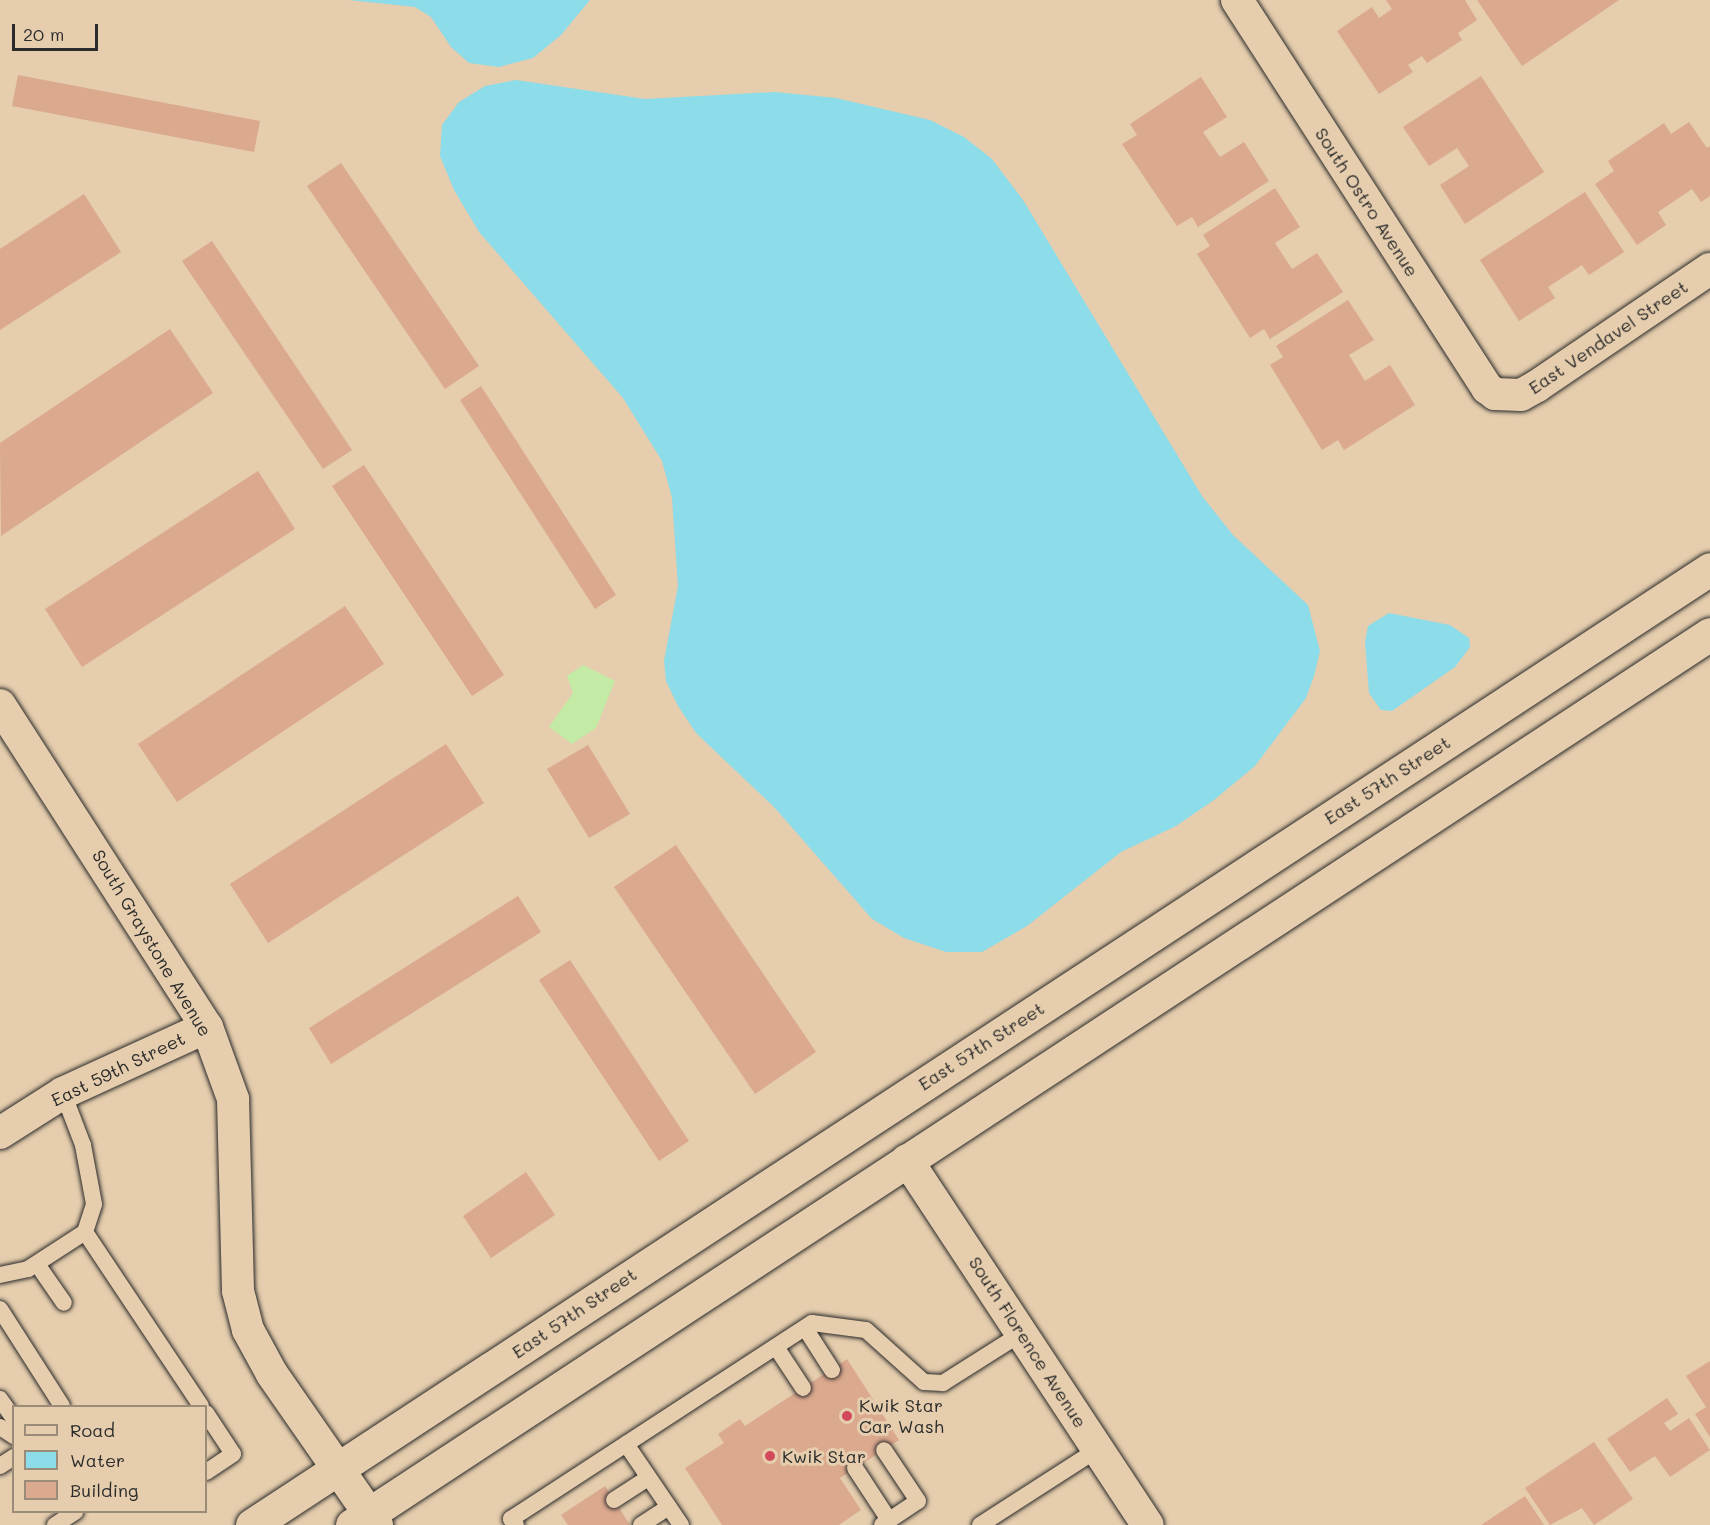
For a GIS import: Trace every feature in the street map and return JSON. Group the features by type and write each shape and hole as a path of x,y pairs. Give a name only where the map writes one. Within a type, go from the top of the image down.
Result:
{"main road":[{"name":"East 57th Street","path":"252,1525 1710,569"},
{"path":"366,1521 908,1160 1710,634"}],"street":[{"name":"South Ostro Avenue","path":"1247,3 1487,388 1503,397"},
{"name":"East Vendavel Street","path":"1503,397 1537,386 1710,269"},
{"name":"South Graystone Avenue","path":"0,705 207,1027 234,1099 238,1291 248,1330 272,1374 339,1468 366,1521"},
{"name":"East 59th Street","path":"0,1133 63,1093 207,1027"},
{"name":"South Florence Avenue","path":"908,1160 1148,1525"}],"lane":[{"path":"0,1275 37,1263 86,1232 94,1204 83,1145 63,1093"},
{"path":"86,1232 200,1405"},
{"path":"37,1263 64,1303"},
{"path":"0,1310 61,1405"},
{"path":"516,1525 511,1519 812,1323 866,1330 924,1382 943,1383 1022,1334"},
{"path":"805,1328 832,1370"},
{"path":"776,1347 803,1388"},
{"path":"0,1399 12,1416"},
{"path":"207,1415 233,1454 207,1472"},
{"path":"626,1444 681,1525"},
{"path":"980,1525 1098,1449"},
{"path":"855,1468 886,1523 918,1501 884,1450"},
{"path":"614,1500 648,1478"},
{"path":"641,1525 669,1507"},
{"path":"55,1525 73,1513"}],"green space":[{"path":"583,665 615,681 596,728 572,744 549,727 573,693 567,676"}],"water":[{"path":"349,0 590,0 561,35 533,58 499,67 469,63 451,47 431,17 415,7"},
{"path":"516,80 645,99 775,92 836,98 930,120 964,137 992,159 1023,200 1202,496 1233,535 1308,605 1320,651 1314,676 1306,698 1255,766 1214,800 1176,826 1121,852 1027,926 982,952 946,952 904,938 872,919 774,807 696,733 678,706 666,681 664,661 678,586 672,498 662,461 623,398 479,232 454,190 440,156 442,125 459,102 485,86"},
{"path":"1389,613 1450,625 1469,638 1470,647 1455,667 1392,711 1381,710 1369,693 1365,642 1368,626"}],"building":[{"path":"1386,0 1465,0 1477,20 1458,33 1462,40 1427,63 1422,56 1408,65 1413,72 1379,94 1337,31 1372,7 1379,18 1392,9"},
{"path":"1477,0 1619,0 1522,66"},
{"path":"18,75 260,121 254,152 12,106"},
{"path":"1481,76 1544,172 1465,224 1440,185 1469,166 1457,148 1429,166 1403,127"},
{"path":"1201,77 1227,117 1203,132 1220,157 1244,142 1269,181 1198,227 1192,217 1177,226 1122,144 1137,135 1130,124"},
{"path":"1689,122 1707,148 1710,146 1710,196 1701,202 1692,189 1658,212 1666,225 1637,245 1595,184 1614,171 1608,161 1664,123 1671,134"},
{"path":"341,163 479,366 445,389 307,186"},
{"path":"1275,188 1300,227 1275,243 1292,269 1317,253 1343,292 1270,339 1264,329 1250,338 1197,254 1210,246 1203,235"},
{"path":"1585,192 1624,252 1589,275 1582,265 1548,287 1555,298 1519,321 1480,260"},
{"path":"84,194 121,252 0,330 0,249"},
{"path":"212,241 352,450 323,469 182,261"},
{"path":"1348,300 1374,340 1349,355 1365,381 1390,365 1415,405 1344,450 1338,440 1322,450 1270,365 1283,357 1276,346"},
{"path":"170,329 213,393 1,536 0,443"},
{"path":"481,386 616,595 595,609 460,400"},
{"path":"364,465 504,675 472,696 332,486"},
{"path":"258,471 295,529 82,667 45,609"},
{"path":"345,606 384,664 177,802 138,744"},
{"path":"446,744 484,803 268,943 230,884"},
{"path":"588,745 630,814 589,838 547,769"},
{"path":"676,845 816,1052 755,1094 614,887"},
{"path":"518,896 541,932 331,1064 309,1028"},
{"path":"570,960 689,1141 659,1161 539,980"},
{"path":"526,1172 555,1215 491,1258 463,1216"},
{"name":"Kwik Star","path":"847,1359 899,1440 840,1478 861,1510 839,1525 722,1525 685,1468 724,1443 718,1434 740,1419 745,1426"},
{"path":"1710,1361 1710,1437 1695,1414 1706,1407 1686,1376"},
{"path":"1667,1398 1678,1414 1664,1423 1670,1431 1689,1418 1710,1450 1670,1477 1655,1456 1630,1472 1607,1439"},
{"path":"1594,1442 1633,1499 1594,1525 1582,1508 1550,1525 1525,1488"},
{"path":"605,1486 630,1525 568,1525 561,1515"},
{"path":"1525,1496 1544,1525 1481,1525"}],"place":[{"name":"Kwik Star Car Wash","path":"847,1416"},
{"name":"Kwik Star","path":"770,1456"}]}
